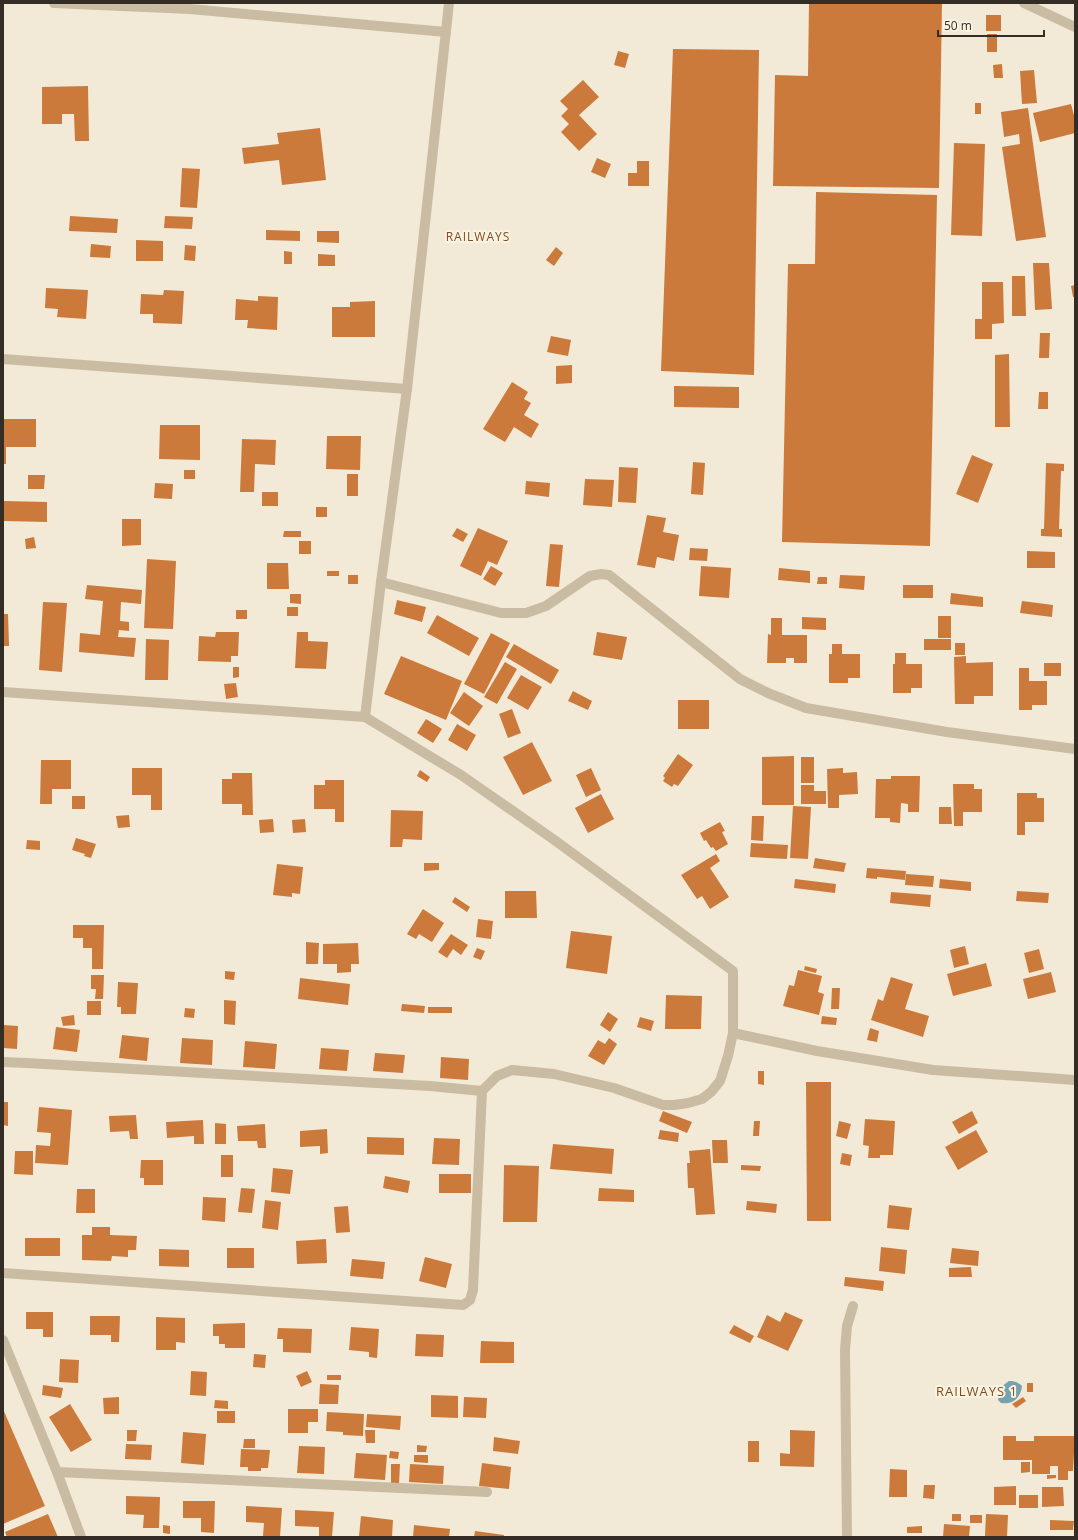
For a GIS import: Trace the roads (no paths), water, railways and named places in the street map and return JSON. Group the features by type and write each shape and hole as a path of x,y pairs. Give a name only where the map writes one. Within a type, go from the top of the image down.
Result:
{"street":[{"path":"54,3 190,6 446,32"},
{"path":"365,716 381,582 407,389 449,3"},
{"path":"1024,3 1075,27"},
{"path":"3,359 407,389"},
{"path":"381,582 501,613 526,614 546,606 590,576 601,574 609,575 740,679 768,693 806,708 947,732 1075,749"},
{"path":"3,692 365,716 461,775 553,839 733,971 733,1033 728,1056 720,1081 711,1092 702,1099 688,1103 663,1105 614,1088 554,1074 512,1070 497,1076 482,1091 473,1290 470,1300 463,1305 3,1273"},
{"path":"733,1033 817,1051 933,1070 1075,1080"},
{"path":"3,1062 414,1085 482,1091"},
{"path":"847,1537 845,1350 847,1326 853,1306"},
{"path":"3,1340 57,1472 81,1537"},
{"path":"57,1472 487,1492"}],"water":[{"path":"1009,1381 1022,1386 1020,1394 1012,1402 1001,1403 998,1400 1001,1387"}],"district":[{"name":"RAILWAYS","path":"478,237"},
{"name":"RAILWAYS 1","path":"977,1391"}]}
